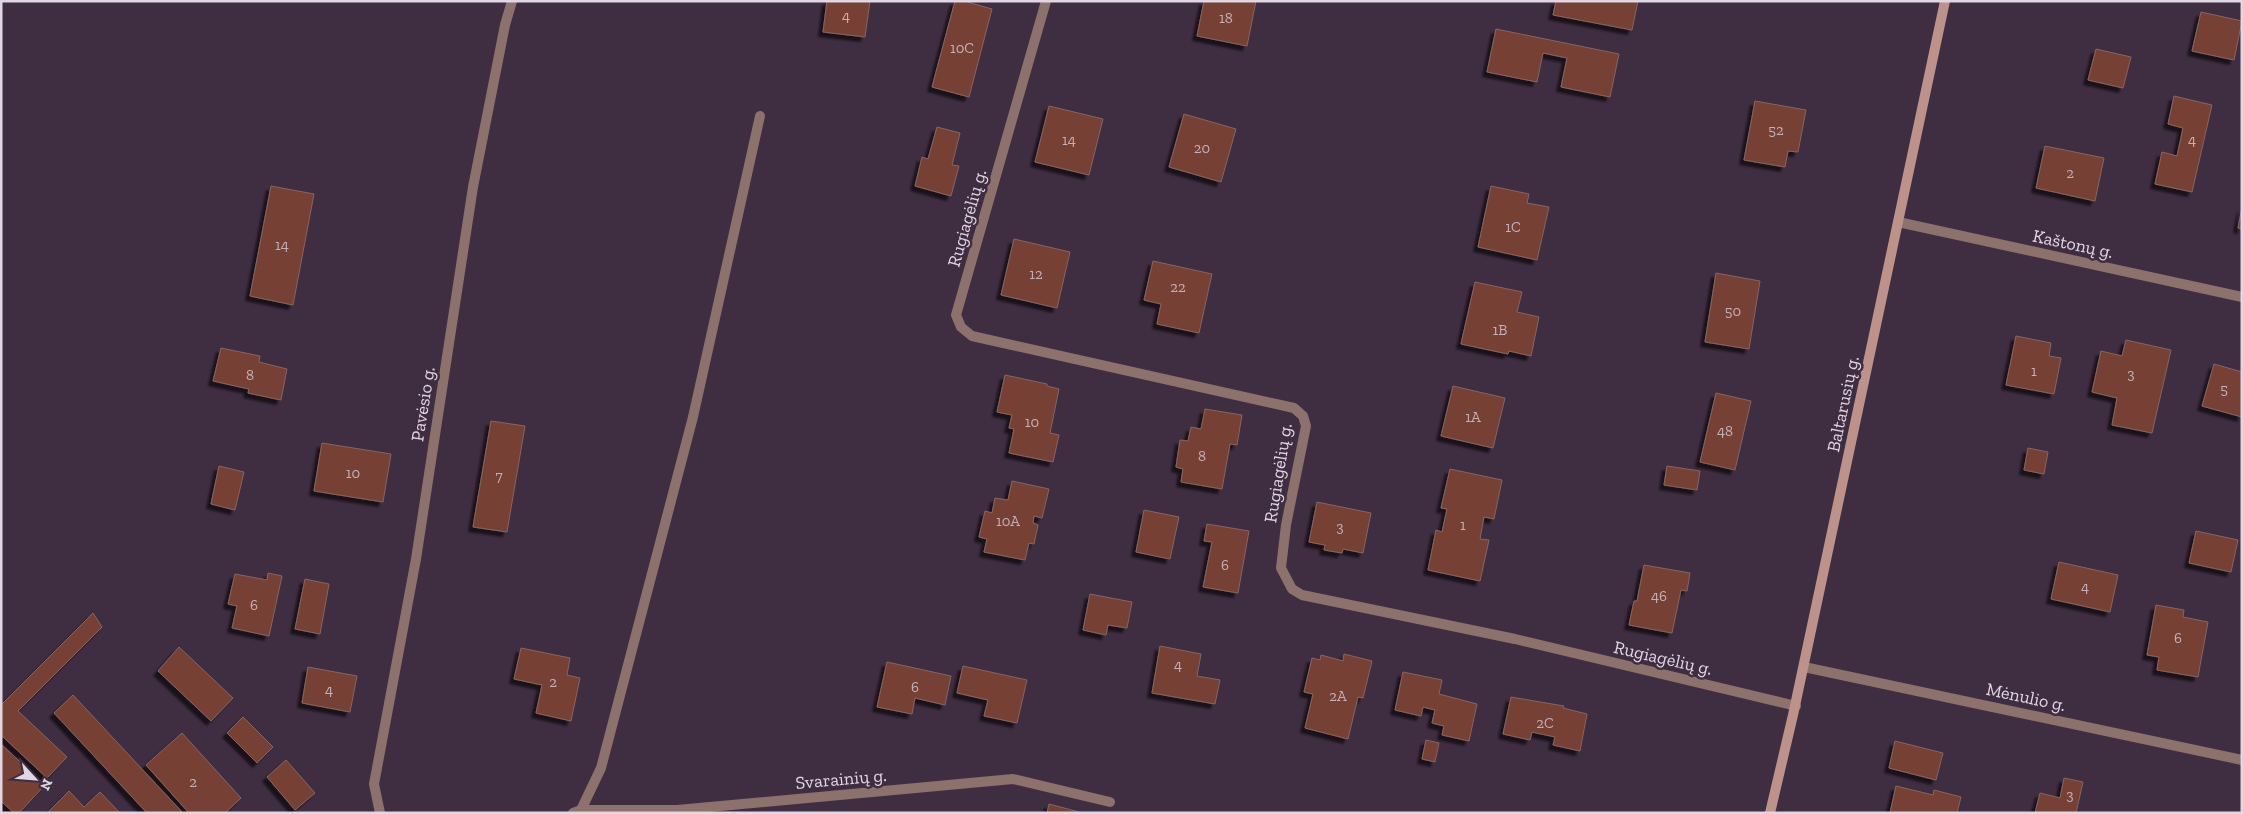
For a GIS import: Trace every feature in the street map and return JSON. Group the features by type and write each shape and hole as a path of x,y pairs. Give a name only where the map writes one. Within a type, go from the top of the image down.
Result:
{"main road":[{"name":"Baltarusių g.","path":"1770,813 1796,706 1945,1"}],"street":[{"name":"Pavėsio g.","path":"380,813 374,784 416,559 473,187 505,25 512,1"},
{"name":"Rugiagėlių g.","path":"1046,1 956,315 961,327 972,336 1294,408 1303,416 1306,426 1286,525 1281,568 1292,589 1302,595 1515,639 1796,706"},
{"path":"577,812 601,768 688,436 760,116"},
{"name":"Kaštonų g.","path":"1898,222 2242,297"},
{"name":"Mėnulio g.","path":"1804,667 2242,760"},
{"name":"Svarainių g.","path":"577,812 677,810 1013,779 1110,802"}],"building":[{"path":"827,1 870,1 865,37 823,32"},
{"path":"955,1 964,1 992,9 969,97 932,87"},
{"path":"1204,1 1256,1 1247,46 1197,36"},
{"path":"1556,1 1638,1 1632,30 1553,15"},
{"path":"2201,12 2242,21 2234,60 2192,51"},
{"path":"1496,29 1619,54 1610,97 1561,87 1567,58 1543,53 1537,82 1487,72"},
{"path":"2096,49 2131,57 2123,88 2088,80"},
{"path":"2174,96 2212,105 2192,192 2155,184 2162,152 2177,156 2183,128 2168,124"},
{"path":"1755,101 1806,110 1798,152 1788,151 1785,167 1744,160"},
{"path":"1049,106 1103,119 1089,175 1035,162"},
{"path":"1184,114 1236,129 1221,182 1169,167"},
{"path":"937,127 960,133 952,165 959,166 951,196 915,186 922,157 928,159"},
{"path":"2045,146 2104,158 2095,201 2036,188"},
{"path":"271,186 314,194 293,305 250,296"},
{"path":"1491,186 1529,194 1527,203 1549,207 1537,260 1478,247"},
{"path":"2242,208 2242,229 2238,228"},
{"path":"1014,239 1070,252 1057,308 1001,295"},
{"path":"1153,261 1212,274 1199,333 1157,324 1161,304 1144,300"},
{"path":"1716,273 1760,281 1749,349 1705,342"},
{"path":"1475,282 1522,292 1517,312 1539,317 1531,356 1509,351 1508,354 1461,344"},
{"path":"2016,336 2051,343 2049,356 2061,358 2054,394 2006,385"},
{"path":"2126,340 2171,350 2152,433 2112,425 2117,398 2092,392 2101,351 2122,356"},
{"path":"221,348 260,356 259,362 287,369 281,400 248,393 249,389 213,381"},
{"path":"2214,364 2242,372 2242,417 2202,406"},
{"path":"1005,375 1047,384 1047,386 1059,389 1050,433 1059,435 1053,462 1009,453 1014,429 1009,428 1012,415 997,412"},
{"path":"1453,386 1505,398 1493,448 1441,436"},
{"path":"1716,393 1751,401 1735,470 1700,462"},
{"path":"1205,409 1242,415 1237,445 1230,444 1222,489 1181,482 1183,469 1176,467 1180,440 1188,441 1191,427 1201,429"},
{"path":"491,421 525,426 507,532 473,527"},
{"path":"322,443 391,454 383,502 314,491"},
{"path":"2028,448 2048,452 2044,474 2024,470"},
{"path":"219,466 244,472 235,510 211,504"},
{"path":"1667,466 1700,471 1697,490 1664,485"},
{"path":"1450,469 1502,480 1494,519 1484,517 1480,539 1489,540 1480,581 1428,570 1436,530 1442,532 1447,509 1441,508"},
{"path":"1012,481 1049,489 1042,518 1034,516 1033,523 1038,525 1034,544 1029,543 1025,560 984,552 987,539 979,537 985,511 992,513 995,498 1008,500"},
{"path":"1317,502 1371,513 1363,553 1343,549 1342,553 1324,550 1325,545 1309,542"},
{"path":"1144,510 1179,517 1170,559 1136,552"},
{"path":"1207,524 1249,531 1238,593 1203,587 1212,542 1204,541"},
{"path":"2196,531 2238,540 2231,572 2189,563"},
{"path":"2059,562 2118,575 2110,612 2051,599"},
{"path":"1644,565 1690,573 1687,591 1681,590 1672,633 1629,625 1634,601 1637,601"},
{"path":"268,573 282,576 269,636 232,628 237,606 228,604 235,574 267,580"},
{"path":"305,579 329,584 320,634 295,629"},
{"path":"1090,594 1132,602 1127,628 1108,625 1106,635 1083,630"},
{"path":"2156,605 2184,610 2183,617 2208,622 2198,677 2157,670 2159,657 2147,655"},
{"path":"93,613 102,627 18,711 67,757 47,778 1,735 1,705"},
{"path":"1160,646 1201,654 1197,676 1220,680 1215,704 1152,693"},
{"path":"179,647 233,698 211,721 158,671"},
{"path":"521,648 570,658 567,675 580,678 571,721 536,713 542,685 514,679"},
{"path":"1344,654 1372,661 1363,698 1358,697 1348,739 1305,728 1313,694 1304,692 1312,658 1320,660 1321,655 1343,661"},
{"path":"887,662 951,676 945,705 915,698 912,714 877,707"},
{"path":"963,666 1027,680 1017,723 984,716 988,700 957,693"},
{"path":"308,667 357,676 350,712 302,703"},
{"path":"1403,672 1442,680 1439,694 1477,704 1469,741 1442,735 1444,726 1432,723 1435,710 1423,707 1421,716 1395,710"},
{"path":"73,695 183,813 147,813 54,713"},
{"path":"1511,697 1564,706 1563,708 1587,714 1580,751 1553,745 1555,737 1532,732 1530,740 1503,734"},
{"path":"243,717 273,747 257,763 227,733"},
{"path":"182,733 241,798 225,813 189,813 146,765"},
{"path":"1426,740 1439,743 1435,762 1422,759"},
{"path":"1895,741 1943,753 1936,780 1889,768"},
{"path":"1,744 45,785 19,813 14,813 1,801"},
{"path":"286,760 315,793 295,810 267,777"},
{"path":"2064,778 2083,782 2076,813 2035,813 2040,793 2060,798"},
{"path":"1896,786 1933,795 1934,790 1961,797 1957,813 1890,813"},
{"path":"69,791 84,807 100,792 120,813 47,813"},
{"path":"1049,804 1083,813 1047,813"}]}
